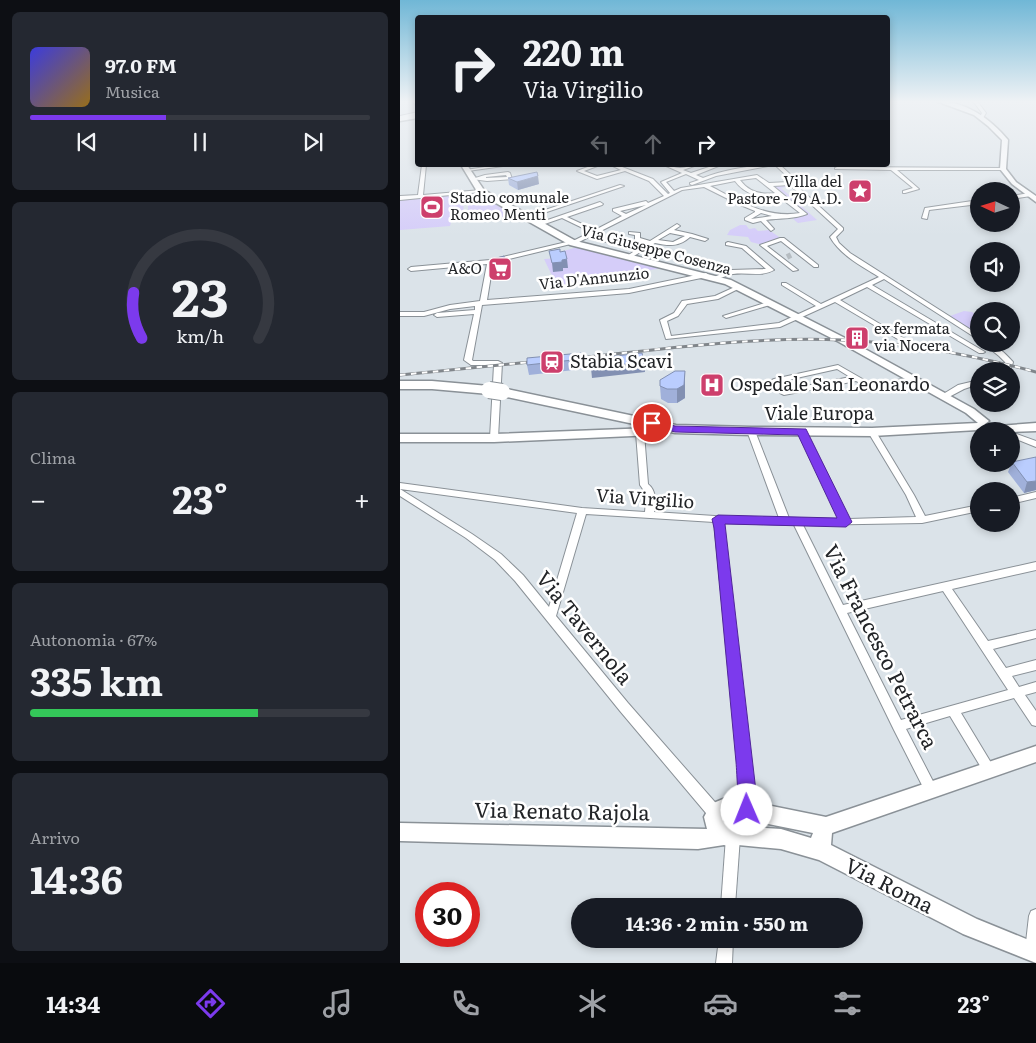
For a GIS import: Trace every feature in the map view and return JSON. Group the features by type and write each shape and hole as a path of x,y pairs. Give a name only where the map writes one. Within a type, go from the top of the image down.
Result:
{"highway":[{"path":"400,385 432,385 495,391 648,427"}],"main road":[{"path":"1005,146 1003,169 1014,183 1036,200"},
{"name":"Via Giuseppe Cosenza","path":"467,167 478,179 480,190 573,243 716,278 842,340 944,396 984,422"},
{"path":"400,438 494,438 648,427"},
{"name":"Viale Europa","path":"648,427 802,432 872,432 970,428"},
{"path":"1020,429 1035,427"},
{"path":"743,812 744,827 731,836 716,829 714,824 716,814 724,807 733,807 743,812 783,816 826,826 1036,754"},
{"path":"781,839 787,833 788,823 783,816"},
{"path":"822,851 820,841 826,826"},
{"name":"Via Renato Rajola","path":"400,832 709,840 731,836"},
{"name":"Via Roma","path":"731,836 781,839 822,851 970,927 1034,952"}],"street":[{"path":"420,196 424,167"},
{"path":"592,167 579,171 597,178 625,170"},
{"path":"617,167 651,180 667,196"},
{"path":"671,167 702,179"},
{"path":"679,170 689,167"},
{"path":"673,193 663,182 712,167"},
{"path":"724,167 735,171"},
{"path":"411,269 490,262 573,243 702,179 759,167"},
{"path":"779,167 790,177 791,183 841,229 833,238 837,244 884,277 970,332"},
{"path":"837,168 1003,169"},
{"path":"892,168 917,189 905,192"},
{"path":"681,189 757,176 804,214 781,216 753,222 747,219 758,213 757,210"},
{"path":"736,179 741,188 755,194 780,194"},
{"path":"768,185 791,183"},
{"path":"705,185 757,210 781,216"},
{"path":"527,217 622,186"},
{"path":"400,198 480,190"},
{"path":"1020,196 1029,195"},
{"path":"625,202 630,206"},
{"path":"627,216 615,210 645,203 649,205"},
{"path":"925,218 927,209 970,203"},
{"path":"539,224 600,204"},
{"path":"562,217 596,232"},
{"path":"762,220 771,229"},
{"path":"629,257 677,226"},
{"path":"669,231 705,238"},
{"path":"631,233 638,234 637,240 670,245 683,241 690,235"},
{"path":"795,270 764,245 782,239 792,255 816,266"},
{"path":"606,241 640,249"},
{"path":"716,278 732,270 755,273 771,270 744,247 728,244"},
{"path":"761,261 792,255"},
{"path":"490,262 468,360 471,363 498,363 494,438"},
{"name":"Via D'Annunzio","path":"400,314 424,314 429,316 480,306 630,291 706,275"},
{"path":"738,288 716,298 684,302 682,308 674,317 663,320 668,338 780,324 884,277"},
{"path":"784,284 820,306"},
{"path":"867,285 970,346"},
{"path":"834,299 903,340"},
{"path":"726,316 768,304"},
{"path":"999,352 1009,362"},
{"path":"774,380 838,367 872,387 912,379"},
{"path":"784,393 857,378"},
{"path":"944,396 970,384"},
{"path":"648,427 644,485 649,489 651,497 649,516"},
{"path":"1024,439 1022,436 1023,431 1035,427"},
{"path":"750,431 785,521"},
{"path":"802,432 846,522"},
{"path":"872,432 910,495 922,520"},
{"path":"1020,435 1036,444"},
{"name":"Via Virgilio","path":"400,486 582,511 718,519 797,522 922,520 970,510"},
{"name":"Via Tavernola","path":"400,492 498,557 519,578 624,708 716,814"},
{"path":"1020,499 1036,495"},
{"path":"551,617 582,511"},
{"path":"718,519 745,771 743,812"},
{"name":"Via Francesco Petrarca","path":"797,522 898,726 932,789"},
{"path":"840,610 1036,566"},
{"path":"945,586 1036,721"},
{"path":"987,646 1036,634"},
{"path":"1005,673 1036,665"},
{"path":"898,726 1036,687"},
{"path":"953,710 989,770"},
{"path":"728,898 731,836"},
{"path":"1034,952 1036,916"},
{"path":"724,963 725,948"}],"shaded area":[{"path":"787,183 791,186 781,188 817,220 798,223 793,219 803,214 769,186"},
{"path":"482,191 519,214 469,222 467,192"},
{"name":"Stadio comunale Romeo Menti","path":"457,194 464,197 463,218 451,222 450,226 400,230 400,199"},
{"path":"740,225 746,225 749,229 755,228 758,231 769,230 782,239 763,245 751,242 748,237 727,235 730,230"},
{"path":"581,246 668,267 557,286 544,259 561,258 560,252"},
{"path":"964,311 970,312 970,329 950,316"}],"building":[{"path":"537,172 538,176 517,182 508,178"},
{"path":"560,249 560,252 565,251 567,259 562,260 562,262 552,263 549,251"},
{"path":"504,256 504,265 492,266 494,259"},
{"path":"581,353 582,359 527,365 527,358"},
{"path":"642,353 644,362 591,368 589,359"},
{"path":"675,371 685,371 684,385 677,389 667,389 660,386 660,380"},
{"path":"1036,457 1036,481 1027,482 1020,472 1020,460"}],"tunnel":[{"path":"787,257 791,255"}],"railway":[{"path":"567,359 739,342 808,339 891,344 940,351 1036,372"},
{"path":"400,375 540,361"}],"place":[{"name":"Villa del Pastore - 79 A.D.","path":"860,191"},
{"name":"Stadio comunale Romeo Menti","path":"432,207"},
{"name":"A&O","path":"500,269"},
{"name":"ex fermata via Nocera","path":"857,338"},
{"name":"Stabia Scavi","path":"552,362"},
{"name":"Ospedale San Leonardo","path":"712,385"}],"route":[{"path":"652,423 675,429 802,432 846,522 718,519 748,800 747,810"}]}
